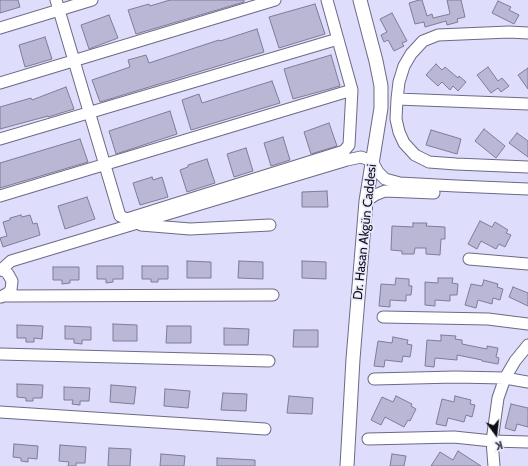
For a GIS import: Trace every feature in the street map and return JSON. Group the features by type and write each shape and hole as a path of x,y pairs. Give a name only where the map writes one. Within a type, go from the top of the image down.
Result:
{"street":[{"path":"0,28 57,5 92,0"},
{"path":"0,83 275,0"},
{"path":"57,5 120,216 127,218 344,151 349,145 352,90 327,0"},
{"name":"Dr. Hasan Akgün Caddesi","path":"347,466 353,359 366,201 380,108 381,86 376,60 360,0"},
{"path":"528,33 509,32 438,35 423,41 411,54 404,66 399,82 396,119 399,132 404,143 415,155 429,162 528,167"},
{"path":"0,139 338,39"},
{"path":"0,196 352,90"},
{"path":"397,99 528,104"},
{"path":"2,296 11,290 12,281 5,271 1,270 11,261 361,157 372,161 378,172 385,179 400,183 528,189"},
{"path":"366,201 385,191 459,194 528,194"},
{"path":"135,224 190,229 270,225"},
{"path":"469,259 528,264"},
{"path":"2,296 274,295"},
{"path":"383,317 488,319 528,324"},
{"path":"494,466 492,441 498,398 505,378 515,361 528,345"},
{"path":"0,354 269,361"},
{"path":"374,379 455,377 505,378 528,382"},
{"path":"0,412 265,429"},
{"path":"368,439 454,436 492,441 528,442"}],"building":[{"path":"0,0 18,0 20,7 0,13"},
{"path":"170,0 244,0 244,2 136,34 128,10 149,4 150,6"},
{"path":"422,0 427,16 432,14 433,18 450,14 447,0 461,0 465,17 457,19 458,22 447,25 446,21 425,27 424,22 415,24 409,3"},
{"path":"498,1 511,7 509,10 519,15 514,24 492,13"},
{"path":"315,4 325,34 279,48 269,17"},
{"path":"392,13 407,41 402,43 404,46 394,51 388,40 384,42 381,35 387,32 380,19"},
{"path":"109,15 118,38 89,49 81,25"},
{"path":"257,29 264,52 100,102 92,80 130,67 128,60 146,55 149,63"},
{"path":"45,37 52,59 25,67 19,45"},
{"path":"331,55 340,86 293,99 284,69"},
{"path":"436,64 442,70 445,67 458,78 459,76 466,82 458,91 453,86 450,90 442,82 438,86 426,75"},
{"path":"488,67 498,81 502,78 509,86 501,92 498,88 491,93 477,75"},
{"path":"528,68 528,89 518,75"},
{"path":"272,81 280,103 191,130 182,100 199,94 202,103"},
{"path":"66,87 74,109 0,129 0,107 31,98 32,100"},
{"path":"170,111 177,134 116,154 109,131"},
{"path":"329,123 337,146 311,154 304,132"},
{"path":"484,129 505,146 496,158 475,141"},
{"path":"431,130 461,139 457,154 426,145"},
{"path":"517,133 528,141 528,157 509,143"},
{"path":"283,137 290,160 271,166 264,143"},
{"path":"80,139 88,162 0,188 0,163"},
{"path":"246,148 253,171 234,177 227,154"},
{"path":"207,159 215,183 187,192 180,170 188,167 188,165"},
{"path":"152,177 153,180 162,177 168,197 140,205 133,183"},
{"path":"327,191 328,207 302,207 302,192"},
{"path":"87,197 95,219 65,229 58,206"},
{"path":"21,215 22,217 30,215 33,224 37,223 40,235 3,247 0,238 7,236 3,222"},
{"path":"480,221 492,227 495,222 508,230 506,233 511,235 505,247 499,244 496,249 481,241 477,249 468,244"},
{"path":"413,223 427,223 426,226 445,227 445,239 441,239 440,255 426,254 426,248 415,248 414,254 402,254 402,251 391,250 392,226 413,227"},
{"path":"187,261 211,262 211,278 187,278"},
{"path":"239,261 263,262 263,279 238,278"},
{"path":"302,261 326,262 326,279 302,278"},
{"path":"97,266 123,266 123,279 113,279 113,282 106,283 106,279 97,279"},
{"path":"142,266 168,266 168,279 158,279 158,282 151,282 151,279 142,279"},
{"path":"53,267 79,267 79,280 70,280 70,283 62,284 62,280 53,280"},
{"path":"396,278 409,279 409,286 412,286 411,295 406,295 406,301 390,300 390,307 379,306 381,284 395,285"},
{"path":"438,278 453,278 452,283 458,284 457,295 450,295 450,301 435,300 435,306 425,305 425,282 438,283"},
{"path":"484,280 498,284 497,287 503,289 500,300 493,298 492,304 478,300 476,308 465,305 471,284 482,286"},
{"path":"513,287 528,293 528,306 509,297"},
{"path":"113,324 137,325 137,341 113,341"},
{"path":"17,325 43,326 42,339 34,338 34,342 26,342 26,338 17,338"},
{"path":"65,326 91,327 91,340 82,340 82,344 74,343 74,339 65,339"},
{"path":"167,326 191,326 191,343 166,343"},
{"path":"224,328 249,329 248,345 224,345"},
{"path":"294,330 318,330 318,347 293,347"},
{"path":"441,335 456,336 455,339 462,340 462,344 487,349 487,346 498,348 496,357 499,358 498,364 457,355 457,360 435,358 434,367 425,366 427,340 441,341"},
{"path":"393,337 408,340 407,344 412,345 410,357 403,356 402,362 385,360 384,367 374,366 378,341 392,343"},
{"path":"17,384 43,385 42,398 33,398 33,401 26,401 26,398 17,397"},
{"path":"111,385 136,387 134,404 110,402"},
{"path":"64,387 90,388 89,401 80,401 80,405 72,404 73,400 64,400"},
{"path":"165,389 190,391 188,408 164,406"},
{"path":"223,393 247,394 246,411 221,410"},
{"path":"289,396 313,398 312,414 287,413"},
{"path":"396,396 412,404 411,406 416,409 410,421 408,420 404,427 385,417 381,425 371,420 382,397 393,402"},
{"path":"455,396 471,400 470,404 475,405 472,417 466,415 464,422 448,418 446,426 436,424 442,399 454,402"},
{"path":"511,404 528,408 528,427 517,424 515,431 505,428"},
{"path":"14,444 38,446 37,459 28,458 28,462 21,461 21,458 13,457"},
{"path":"60,445 86,447 85,463 76,463 76,466 68,466 69,462 59,461"},
{"path":"109,448 131,449 130,466 108,466"},
{"path":"458,451 481,466 431,466 440,452 453,460"},
{"path":"161,454 185,456 184,466 160,466"},
{"path":"392,454 406,456 404,466 390,466"},
{"path":"217,458 255,460 255,466 217,466"}]}
